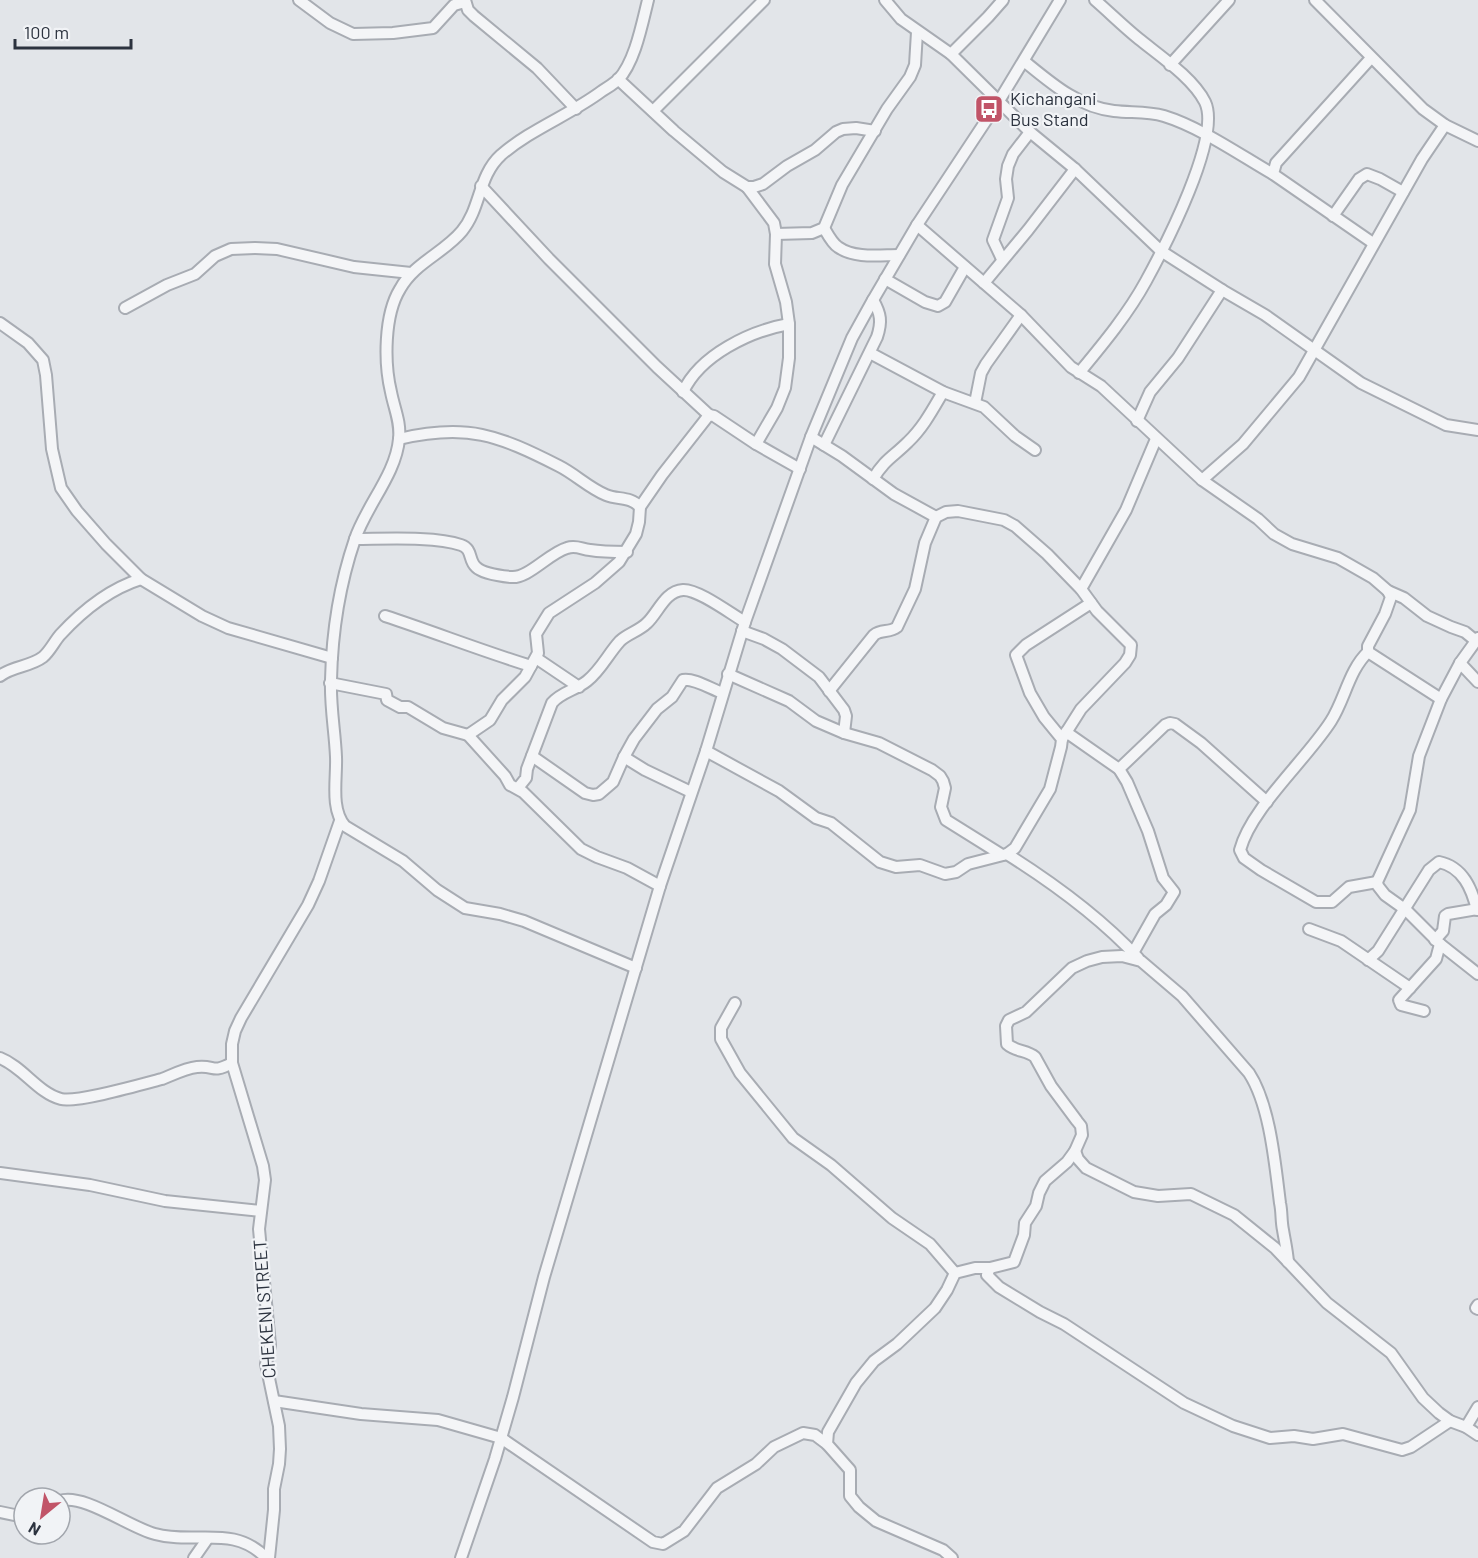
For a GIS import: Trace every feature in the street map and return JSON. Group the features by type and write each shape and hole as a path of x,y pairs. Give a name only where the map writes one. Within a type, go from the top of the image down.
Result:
{"street":[{"path":"299,0 345,32 362,35 432,28 454,5 465,1 474,16 537,68 576,109"},
{"path":"636,968 524,921 465,908 437,890 403,861 352,831 340,821 337,811 336,758 330,683 339,603 355,538 385,480 399,439 398,417 389,378 388,329 395,297 411,273 463,231 471,218 485,177 500,156 521,140 576,109 618,79 631,58 648,0"},
{"path":"653,111 764,0"},
{"path":"951,54 1003,0"},
{"path":"461,1558 501,1438 544,1277 660,886 706,751 743,627 811,437 852,338 873,300 917,225 999,101 1060,0"},
{"path":"1079,373 1146,281 1190,190 1207,136 1205,102 1187,80 1095,0"},
{"path":"1170,65 1229,0"},
{"path":"1316,0 1423,109 1445,125 1478,141"},
{"path":"892,2 901,19 951,54 1030,132 1075,169 1161,251 1265,315 1361,383 1433,420 1446,425 1478,430"},
{"path":"776,234 812,233 824,228 842,185 912,72 915,65 917,32"},
{"path":"1273,174 1276,164 1371,58"},
{"path":"1024,61 1065,93 1088,105 1114,111 1148,112 1192,128 1273,174 1373,243"},
{"path":"618,79 723,172 747,187 774,223 776,234 774,264 786,302 789,324 789,358 785,388 777,408 756,444"},
{"path":"1202,480 1243,444 1292,388 1373,243 1422,159 1445,125"},
{"path":"747,187 763,184 787,166 815,150 836,132 856,128 875,131"},
{"path":"1002,260 993,240 1008,198 1006,179 1008,166 1013,154 1030,132"},
{"path":"984,282 1029,230 1075,169"},
{"path":"1334,216 1359,179 1366,174 1403,192"},
{"path":"481,186 549,260 683,392 709,415 800,469"},
{"path":"917,225 1021,315 1071,368 1101,386 1202,480 1258,519 1280,538 1338,558 1373,578 1388,591 1406,600 1427,616 1467,633 1477,640 1460,663 1441,699 1419,756 1410,810 1377,882 1385,895 1406,910 1438,942 1478,974"},
{"path":"824,228 834,243 845,251 859,255 899,255"},
{"path":"125,308 167,285 195,274 215,256 231,249 277,249 354,267 411,273"},
{"path":"885,279 925,302 938,306 945,302 965,267"},
{"path":"1137,421 1150,392 1178,358 1222,290"},
{"path":"824,445 870,353 881,321 880,313 873,300"},
{"path":"975,402 981,374 986,364 1021,315"},
{"path":"0,323 28,343 43,360 52,449 61,489 76,511 141,579 202,616 228,627 332,658"},
{"path":"683,392 692,375 711,359 770,327 789,324"},
{"path":"870,353 943,392 975,402 992,413 1015,436 1035,450"},
{"path":"873,479 888,458 915,435 943,392"},
{"path":"468,735 490,720 502,700 525,677 534,662 538,646 536,634 544,618 557,606 595,583 620,562 636,534 640,507 709,415"},
{"path":"399,439 426,433 484,434 502,439 559,466 606,495 630,500 640,507"},
{"path":"811,437 894,494 936,517"},
{"path":"1082,589 1126,510 1156,439"},
{"path":"706,751 779,791 816,818 831,823 874,859 887,866 920,865 945,874 956,872 968,864 1004,855 1015,848 1047,797 1064,736 1081,709 1125,663 1132,649 1128,641 1091,603 1082,589 1026,535 1004,520 958,511 946,512 936,517 925,543 915,589 897,627 892,630 878,631 829,692"},
{"path":"355,538 463,545 469,550 476,568 487,573 512,577 522,576 550,555 575,546 588,550 627,552"},
{"path":"0,676 37,662 79,616 114,589 141,579"},
{"path":"518,788 526,778 527,769 552,703 565,693 579,687 598,671 621,639 649,622 658,608 680,590 700,595 743,627 804,664 819,677 844,710 846,716 844,733"},
{"path":"1377,882 1349,887 1332,902 1316,902 1244,858 1240,850 1243,836 1331,721 1356,666 1368,652 1368,646 1389,605 1391,597 1388,591"},
{"path":"1091,603 1026,645 1016,656 1030,693 1044,717 1064,736 1119,769 1148,831 1163,878 1174,892 1166,905 1155,914 1137,957"},
{"path":"385,616 427,629 470,647 534,662 579,687"},
{"path":"1368,652 1441,699"},
{"path":"1460,663 1478,682"},
{"path":"728,674 789,701 816,721 844,733 879,743 940,776 945,788 941,807 946,820 1033,871 1088,912 1182,996 1249,1073 1257,1086 1270,1135 1288,1262"},
{"path":"532,756 585,792 593,795 599,794 613,782 624,757 651,715 672,697 683,680 693,680 723,693"},
{"path":"330,683 386,694 387,700 400,708 408,707 443,728 468,735 505,776 510,785 518,788 581,849 627,867 660,886"},
{"path":"1119,769 1165,724 1175,724 1201,743 1267,802"},
{"path":"624,757 691,792"},
{"path":"0,1058 20,1069 51,1094 67,1100 160,1079 197,1067 218,1070 232,1063 235,1031 308,905 340,821"},
{"path":"1368,960 1378,951 1406,910 1429,870 1439,862 1454,870 1468,882 1478,909 1445,916 1436,958 1399,1000 1399,1003 1424,1011"},
{"path":"1309,929 1341,941 1410,988"},
{"path":"955,1273 1014,1262 1024,1235 1025,1223 1036,1206 1042,1185 1072,1157 1082,1135 1081,1126 1051,1086 1035,1057 1014,1050 1007,1044 1005,1026 1009,1020 1026,1012 1072,968 1102,957 1137,957"},
{"path":"735,1003 721,1028 722,1039 740,1073 793,1138 831,1165 892,1218 930,1244 955,1273"},
{"name":"CHEKENI STREET","path":"232,1063 263,1166 265,1180 259,1228 270,1345 266,1364 279,1426 280,1449 273,1489 274,1510 267,1558"},
{"path":"1075,1151 1086,1168 1134,1192 1158,1196 1191,1194 1213,1203 1254,1229 1327,1304 1391,1353 1423,1398 1450,1421 1478,1434"},
{"path":"0,1173 90,1185 165,1201 261,1211"},
{"path":"990,1268 987,1275 999,1287 1064,1324 1184,1403 1233,1426 1263,1436 1270,1438 1294,1436 1312,1439 1343,1434 1402,1450 1411,1447 1450,1421"},
{"path":"827,1444 828,1432 856,1383 874,1361 897,1344 934,1308 943,1298 955,1273"},
{"path":"1478,1305 1476,1308 1478,1309"},
{"path":"274,1401 361,1414 438,1420 501,1438 653,1542 663,1544 684,1531 717,1488 756,1464 774,1447 803,1433 815,1435 827,1444 850,1470 850,1496 859,1507 876,1521 943,1550 952,1558"},
{"path":"1466,1427 1478,1407"},
{"path":"72,1500 108,1511 122,1521 153,1534 233,1538 246,1542 267,1558"},
{"path":"194,1558 208,1538"}],"place":[{"name":"Kichangani Bus Stand","path":"989,109"}]}
